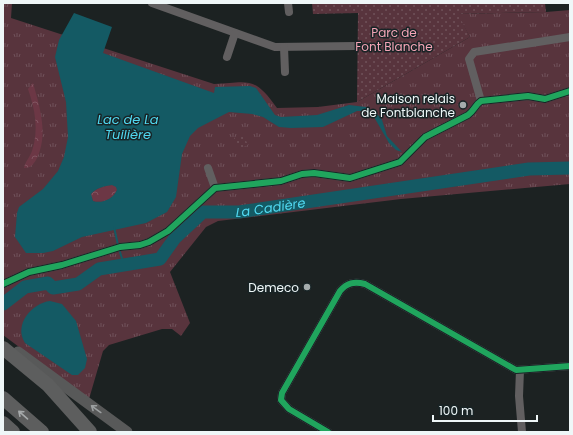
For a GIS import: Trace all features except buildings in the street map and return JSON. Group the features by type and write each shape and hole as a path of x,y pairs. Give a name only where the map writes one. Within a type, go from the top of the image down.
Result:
{"highway":[{"path":"3,348 48,385 90,432"},
{"path":"3,398 42,432"},
{"path":"3,423 13,432"}],"main road":[{"path":"3,342 127,432"}],"street":[{"path":"152,3 275,47 355,46"},
{"path":"288,3 289,12"},
{"path":"227,58 235,33"},
{"path":"481,101 469,59 474,52 570,37"},
{"path":"284,47 285,72"},
{"path":"3,284 29,272 62,265 120,247 140,245 149,242 168,231 216,188 281,181 302,174 314,173 350,178 360,176 380,167 400,162 425,137 468,115 481,101 528,96 545,99 570,91"},
{"path":"208,168 216,188"},
{"path":"328,432 289,409 282,400 282,393 340,291 348,284 354,282 365,284 511,368 520,370 570,366"},
{"path":"520,370 519,396 522,432"}],"green space":[{"path":"3,3 12,3 11,18 214,84 236,82 250,83 263,90 277,108 318,107 357,102 470,37 457,14 570,10 570,184 401,199 218,221 206,227 170,272 190,323 181,336 172,329 162,329 109,345 103,351 89,399 3,335"},
{"name":"Parc de Font Blanche","path":"312,3 545,3 546,12 458,14 470,37 357,102 358,13 313,14"},
{"path":"33,83 43,132 40,151 35,162 30,167 24,168 32,151 36,127 33,104 28,89"},
{"path":"243,134 248,145 238,149 234,138"},
{"path":"112,185 116,186 117,190 113,196 100,202 93,201 91,194 95,190"}],"water":[{"name":"Lac de La Tuilière","path":"74,13 112,27 103,53 214,93 215,87 250,86 256,88 275,115 281,117 317,115 349,105 366,107 378,115 382,120 387,136 402,152 396,150 389,143 374,117 364,111 357,111 323,127 291,128 279,127 263,117 252,114 229,112 198,128 190,136 182,154 176,197 167,212 146,223 82,237 53,251 43,253 26,253 15,237 19,207 43,189 58,171 64,157 68,137 66,102 55,57 59,40","holes":["109,185 116,187 117,190 113,196 107,200 100,202 93,201 91,194 95,190"]},
{"path":"50,301 62,304 76,321 87,359 85,368 78,375 72,375 25,343 22,336 21,329 26,316 37,306"}],"waterway":[{"name":"La Cadière","path":"3,304 25,287 48,283 53,288 78,284 99,269 160,259 175,238 203,212 239,212 529,169 570,168"},
{"path":"114,227 118,245"},
{"path":"120,252 124,265"}],"cycle path":[{"path":"3,284 29,272 62,265 120,247 140,245 149,242 168,231 215,188 281,181 302,174 314,173 350,178 400,162 425,137 468,115 481,101 528,96 545,99 570,91"},
{"path":"328,432 289,409 281,400 282,393 340,291 351,283 365,284 516,370 570,366"}],"place":[{"name":"Maison relais de Fontblanche","path":"463,105"},
{"name":"Demeco","path":"307,287"}]}
